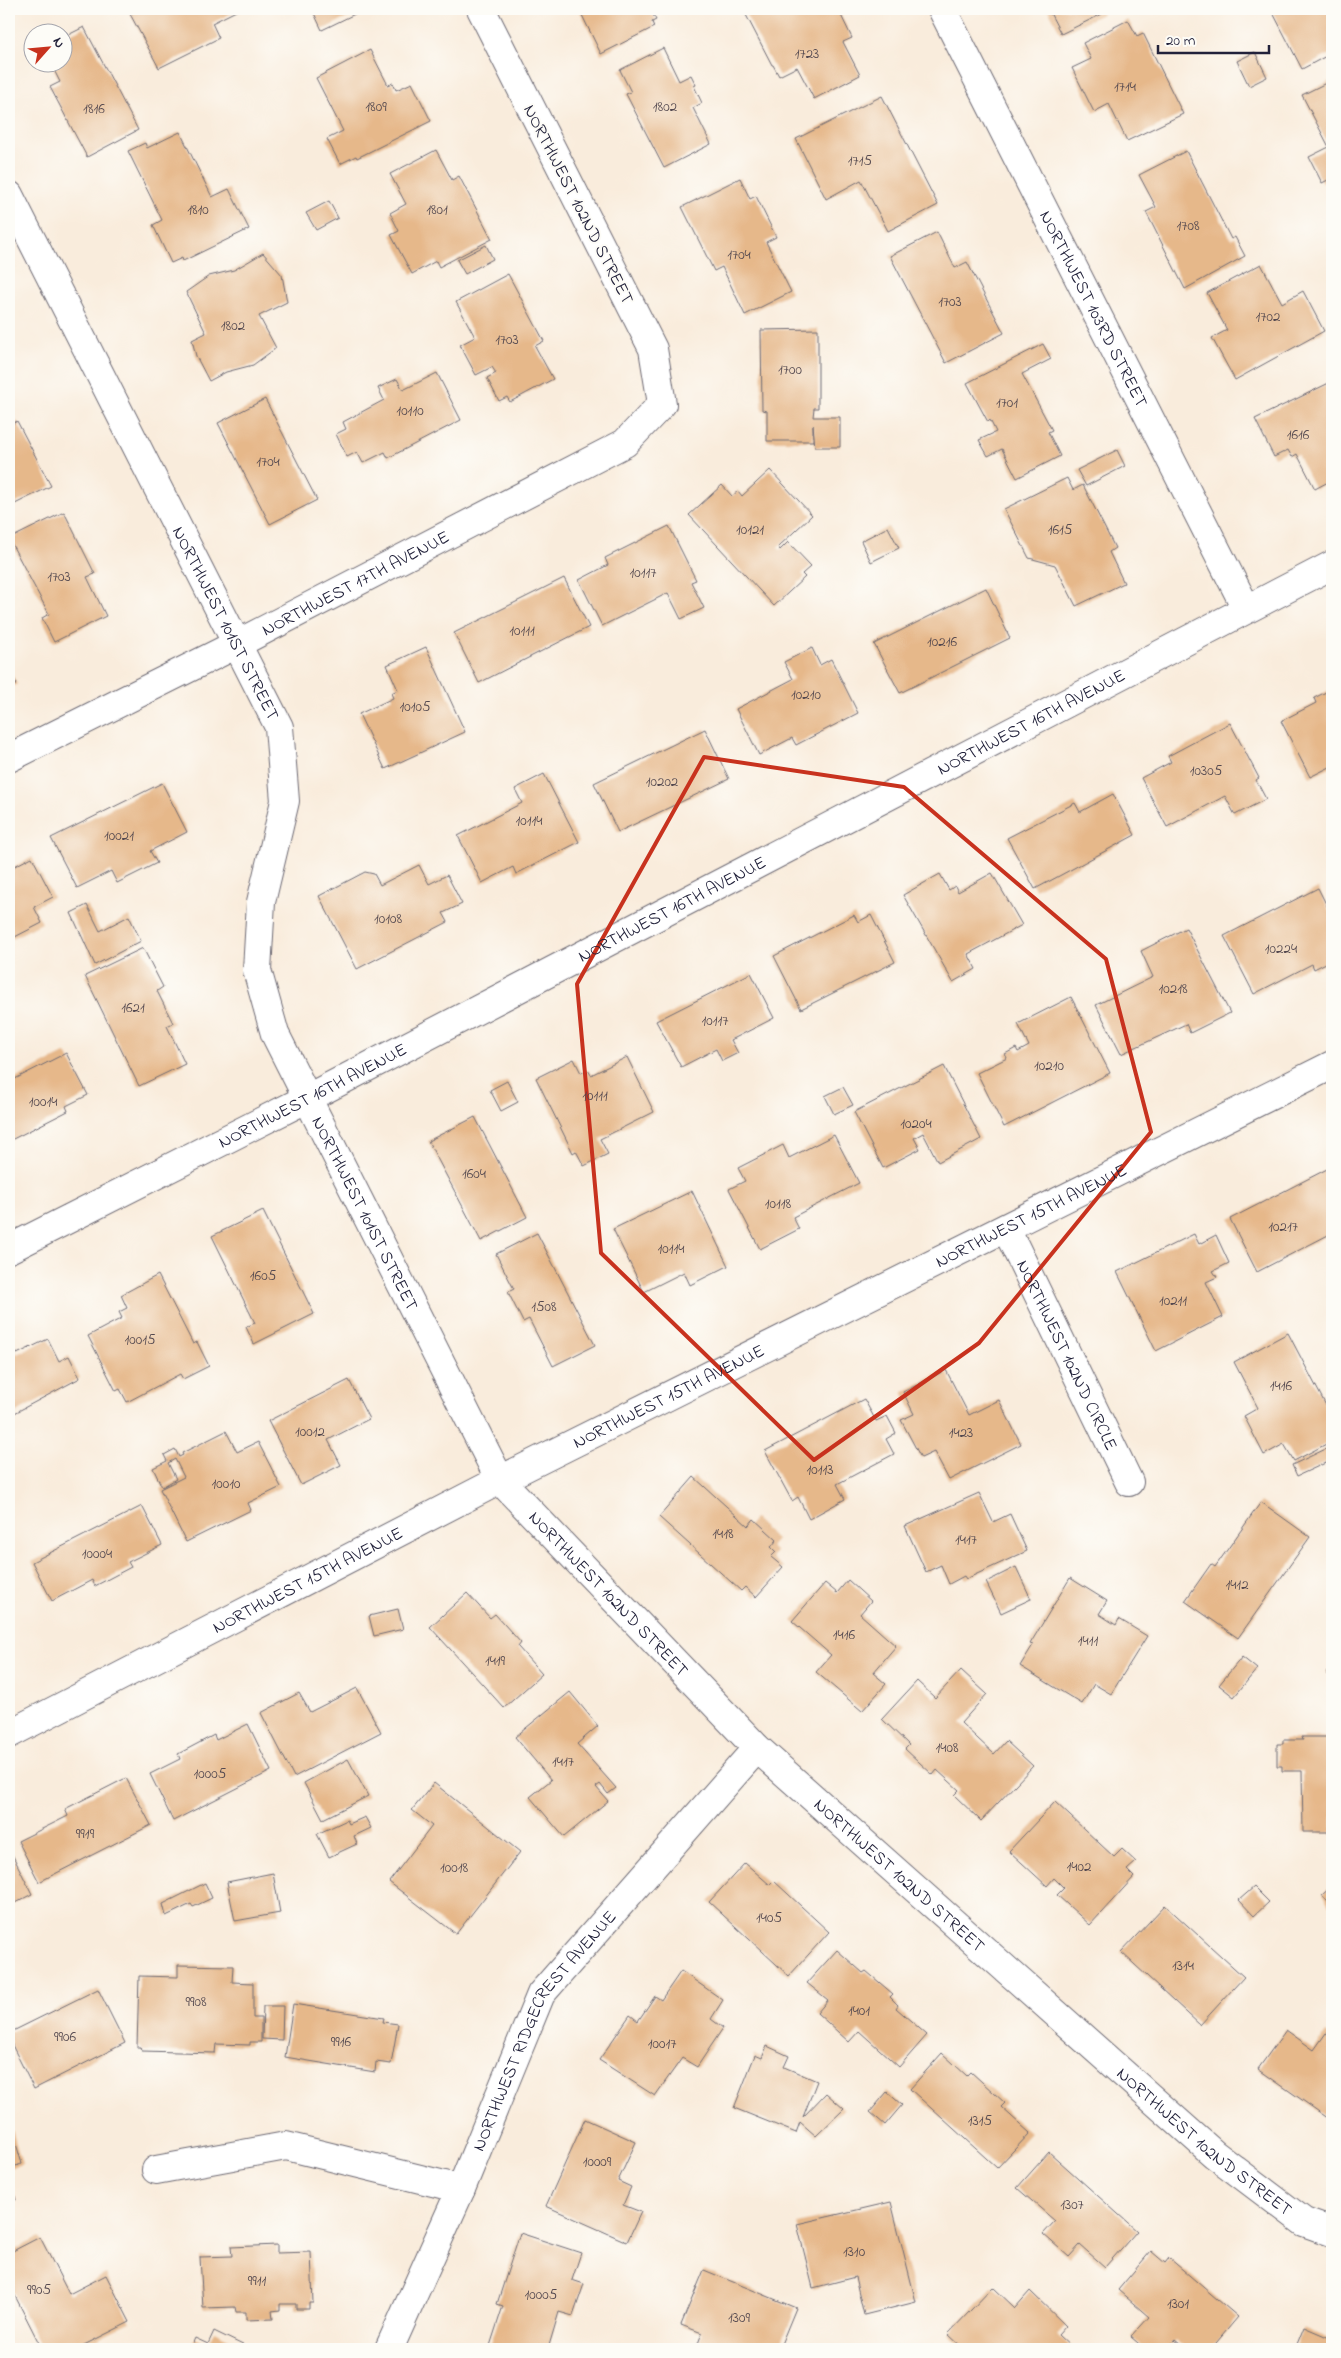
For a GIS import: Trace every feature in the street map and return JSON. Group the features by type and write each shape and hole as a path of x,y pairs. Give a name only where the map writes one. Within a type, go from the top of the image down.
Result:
{"street":[{"name":"NORTHWEST 102ND STREET","path":"482,9 653,349 662,404"},
{"name":"NORTHWEST 103RD STREET","path":"942,9 1246,608"},
{"name":"NORTHWEST 101ST STREET","path":"9,195 279,727 286,801 261,902 258,970 275,1034 500,1480"},
{"name":"NORTHWEST 17TH AVENUE","path":"9,758 237,644 625,443 662,404"},
{"name":"NORTHWEST 16TH AVENUE","path":"9,1249 308,1098 1246,608 1332,565"},
{"name":"NORTHWEST 15TH AVENUE","path":"9,1734 500,1480 1332,1065"},
{"name":"NORTHWEST 102ND CIRCLE","path":"1006,1228 1130,1482"},
{"name":"NORTHWEST 102ND STREET","path":"500,1480 757,1748 1214,2154 1304,2222 1332,2232"},
{"name":"NORTHWEST RIDGECREST AVENUE","path":"388,2349 461,2189 540,1994 757,1748"},
{"path":"156,2170 286,2146 461,2189"}],"highlighted area":[{"path":"704,757 904,787 1106,959 1151,1132 979,1343 814,1460 601,1253 577,984"}],"building":[{"path":"140,9 240,9 212,23 219,38 159,68 130,14"},
{"path":"312,9 365,9 322,30"},
{"path":"579,9 650,9 656,20 652,22 654,27 601,54"},
{"path":"754,9 838,9 852,38 843,42 860,75 814,99 797,67 779,76 745,13"},
{"path":"1048,9 1099,9 1102,14 1061,34"},
{"path":"1271,9 1328,9 1332,17 1332,53 1302,69"},
{"path":"1128,20 1137,36 1143,33 1183,114 1127,141 1109,104 1094,112 1072,68 1091,59 1083,43"},
{"path":"84,27 138,130 87,157 50,87 60,82 55,72 72,72 72,33"},
{"path":"663,48 679,81 691,75 696,85 694,86 702,103 693,108 711,144 664,168 626,94 631,92 620,70"},
{"path":"370,50 388,85 393,83 396,90 412,83 431,121 357,158 356,156 340,164 327,139 343,131 316,78"},
{"path":"1255,52 1267,77 1249,86 1237,61"},
{"path":"1332,80 1332,178 1322,183 1309,157 1329,147 1302,95"},
{"path":"882,96 938,205 888,231 861,180 826,199 796,139"},
{"path":"180,132 212,197 229,189 249,229 183,261 182,258 171,263 153,225 162,220 128,151 145,143 147,148"},
{"path":"436,150 452,180 459,176 492,239 439,267 436,261 412,274 391,235 399,231 390,213 406,204 390,174"},
{"path":"1186,151 1231,239 1235,237 1245,256 1185,289 1146,212 1156,207 1139,175"},
{"path":"740,178 750,199 756,196 776,237 766,242 791,292 745,315 722,267 714,271 682,207"},
{"path":"329,201 338,218 316,230 306,213"},
{"path":"937,232 955,268 967,262 1004,333 946,363 890,256"},
{"path":"486,245 493,259 465,274 457,260"},
{"path":"263,253 282,275 287,302 259,316 276,348 253,365 226,372 209,381 196,356 192,340 206,333 186,292 209,276 234,270"},
{"path":"1261,264 1282,303 1303,291 1324,331 1235,380 1212,338 1227,330 1207,293"},
{"path":"508,274 544,341 535,346 553,379 510,402 507,397 499,401 487,378 496,373 492,367 476,375 460,345 475,337 456,302"},
{"path":"818,329 818,408 814,408 813,417 840,417 840,447 815,447 813,425 813,441 767,441 767,411 762,410 761,330"},
{"path":"1043,344 1051,359 1022,374 1052,430 1048,432 1060,456 1017,478 1002,449 988,456 979,440 996,432 990,420 988,422 967,383"},
{"path":"437,373 461,420 388,458 385,452 363,463 357,452 347,457 336,434 346,429 343,422 384,400 378,388 397,379 403,390"},
{"path":"1331,382 1332,480 1315,489 1297,454 1292,457 1288,450 1274,457 1255,419"},
{"path":"265,399 317,500 270,524 218,423"},
{"path":"17,421 51,486 9,507 9,426"},
{"path":"1117,450 1125,466 1086,486 1077,470"},
{"path":"770,470 812,515 778,547 780,550 788,542 811,566 802,574 805,577 774,606 689,515 722,485 732,496 738,491 742,496"},
{"path":"1067,478 1073,490 1083,485 1115,548 1109,552 1124,583 1076,606 1055,565 1029,558 1004,509"},
{"path":"64,512 95,574 87,577 106,616 54,642 42,618 49,614 9,539"},
{"path":"669,526 696,580 691,582 704,608 681,619 668,593 602,626 579,580 608,565 605,558"},
{"path":"888,527 899,548 871,562 861,541"},
{"path":"564,578 589,627 479,683 454,633"},
{"path":"986,588 1010,638 900,693 874,644"},
{"path":"426,647 465,732 385,769 359,714 393,698 391,693 398,690 387,665"},
{"path":"812,648 820,665 831,659 858,713 796,745 792,738 759,755 736,709 793,679 784,662"},
{"path":"9,670 17,684 9,689"},
{"path":"1332,689 1332,766 1310,777 1281,721 1316,703 1314,698"},
{"path":"1230,723 1259,778 1256,780 1266,799 1235,815 1225,796 1167,827 1141,778 1171,762 1168,756"},
{"path":"705,729 729,779 618,832 594,783"},
{"path":"544,774 579,842 516,874 513,867 482,883 458,836 522,803 515,789"},
{"path":"162,783 187,832 150,851 157,863 117,883 111,871 77,888 51,838"},
{"path":"1113,794 1135,835 1035,889 1007,838 1075,803 1080,812"},
{"path":"32,857 53,897 34,907 42,923 9,940 9,869"},
{"path":"419,865 429,884 447,875 462,904 443,913 448,922 357,969 319,896 365,872 374,874 380,885"},
{"path":"992,873 1022,925 968,954 976,969 953,982 903,895 940,874 949,890 955,886 958,892"},
{"path":"1318,888 1332,916 1332,960 1314,969 1312,964 1254,994 1224,936"},
{"path":"87,905 100,931 129,916 141,941 95,965 71,913"},
{"path":"854,915 858,922 871,915 895,962 801,1009 774,956"},
{"path":"1186,928 1230,1013 1190,1033 1186,1024 1121,1054 1096,1005 1153,977 1141,951"},
{"path":"143,948 163,987 157,991 173,1023 167,1026 185,1064 139,1086 85,976"},
{"path":"751,973 774,1018 731,1040 738,1053 722,1061 716,1049 681,1067 656,1021"},
{"path":"1071,997 1110,1073 1004,1127 977,1073 1007,1058 1005,1054 1016,1048 1018,1052 1029,1046 1018,1024"},
{"path":"66,1053 88,1095 66,1106 68,1111 9,1141 9,1082"},
{"path":"627,1057 654,1112 600,1139 608,1154 584,1166 576,1151 573,1153 536,1078 574,1059 581,1073 588,1070 591,1075"},
{"path":"944,1066 981,1139 938,1162 923,1133 914,1138 920,1149 883,1168 854,1112"},
{"path":"507,1081 518,1102 501,1111 490,1090"},
{"path":"843,1087 853,1105 834,1114 825,1096"},
{"path":"475,1117 527,1217 481,1241 428,1141"},
{"path":"834,1135 859,1183 793,1217 799,1229 760,1249 729,1189 745,1181 738,1168 783,1145 789,1158"},
{"path":"1331,1167 1332,1233 1257,1272 1230,1219"},
{"path":"692,1191 728,1266 690,1285 684,1272 644,1292 613,1229"},
{"path":"263,1211 314,1314 254,1344 246,1327 255,1323 212,1236"},
{"path":"537,1233 595,1345 553,1366 529,1319 523,1322 508,1292 514,1289 496,1254"},
{"path":"1194,1234 1199,1244 1216,1235 1229,1263 1213,1271 1217,1277 1206,1282 1223,1317 1156,1351 1117,1272"},
{"path":"158,1275 193,1344 197,1342 209,1366 183,1379 180,1374 127,1402 120,1389 116,1391 88,1336 122,1318 119,1312 127,1308 121,1295"},
{"path":"1288,1333 1332,1417 1329,1419 1332,1425 1332,1441 1294,1461 1284,1444 1264,1455 1244,1416 1258,1408 1234,1362"},
{"path":"48,1339 59,1361 69,1356 80,1378 9,1416 9,1349 13,1346 17,1354"},
{"path":"946,1370 969,1415 999,1400 1021,1444 949,1480 934,1452 921,1458 901,1420 914,1414 903,1392"},
{"path":"349,1380 369,1419 328,1440 341,1465 301,1485 268,1421"},
{"path":"864,1399 876,1421 887,1416 896,1433 886,1439 894,1454 837,1484 845,1499 809,1519 798,1497 792,1501 765,1451"},
{"path":"226,1431 237,1452 258,1442 281,1487 248,1503 251,1510 186,1542 160,1489 184,1477 175,1459 168,1463 176,1479 162,1487 153,1468 167,1461 164,1455 175,1449 179,1457 183,1455 182,1453"},
{"path":"1332,1446 1332,1460 1297,1476 1292,1465"},
{"path":"694,1477 748,1526 754,1519 777,1540 771,1547 776,1552 771,1557 783,1567 756,1597 745,1587 741,1591 659,1517"},
{"path":"979,1493 993,1522 1010,1514 1027,1551 966,1579 964,1576 949,1584 941,1565 926,1572 905,1526"},
{"path":"1261,1502 1310,1537 1238,1638 1185,1601 1211,1564 1215,1567"},
{"path":"142,1506 162,1545 128,1562 131,1567 95,1586 92,1580 52,1601 32,1562"},
{"path":"1016,1567 1031,1599 1001,1613 986,1582"},
{"path":"1070,1578 1107,1601 1099,1614 1116,1625 1119,1619 1147,1636 1111,1694 1094,1684 1082,1704 1020,1666 1033,1645 1030,1644"},
{"path":"848,1580 871,1601 860,1614 896,1646 873,1673 886,1684 862,1711 816,1672 831,1655 792,1621 825,1583 837,1593"},
{"path":"467,1593 490,1618 495,1614 521,1643 518,1647 542,1674 504,1708 430,1627"},
{"path":"398,1609 403,1629 374,1636 369,1616"},
{"path":"1242,1657 1257,1669 1234,1697 1219,1685"},
{"path":"1332,1667 1332,1680 1326,1672"},
{"path":"961,1670 987,1694 961,1723 994,1754 1006,1741 1033,1766 981,1821 954,1795 959,1790 937,1770 933,1775 905,1749 909,1745 882,1719 917,1681 935,1698"},
{"path":"357,1688 381,1732 294,1777 261,1713 299,1693 310,1712"},
{"path":"570,1692 598,1726 577,1744 616,1788 608,1794 600,1784 596,1787 608,1801 564,1837 530,1797 551,1780 515,1737"},
{"path":"248,1724 271,1771 173,1821 150,1774 180,1759 178,1754 214,1735 216,1740"},
{"path":"1302,1737 1332,1737 1332,1832 1303,1832 1302,1771 1282,1771 1282,1766 1277,1766 1277,1744 1283,1744 1283,1740 1303,1740"},
{"path":"348,1759 368,1796 323,1819 304,1783"},
{"path":"126,1778 151,1825 39,1882 18,1841 68,1816 65,1809"},
{"path":"434,1783 520,1852 456,1934 389,1882 432,1826 412,1810"},
{"path":"1055,1802 1114,1857 1122,1849 1136,1862 1127,1870 1134,1877 1090,1925 1057,1895 1064,1888 1054,1878 1047,1886 1009,1851"},
{"path":"365,1817 371,1828 354,1836 357,1844 329,1857 317,1834 347,1820 349,1824"},
{"path":"9,1848 32,1894 9,1906"},
{"path":"745,1863 770,1885 774,1881 829,1932 789,1976 709,1902"},
{"path":"273,1873 280,1913 235,1921 227,1882"},
{"path":"205,1883 212,1898 193,1907 191,1904 166,1916 163,1904"},
{"path":"1332,1886 1332,1907 1322,1895"},
{"path":"1254,1887 1269,1902 1254,1916 1239,1900"},
{"path":"1165,1905 1244,1977 1200,2025 1121,1952"},
{"path":"837,1950 863,1973 866,1971 893,1994 890,1997 898,2005 896,2008 927,2035 899,2067 859,2031 849,2042 817,2013 828,2000 807,1983"},
{"path":"178,1965 233,1966 232,1982 253,1983 253,2018 261,2018 261,2042 250,2042 250,2045 216,2044 215,2053 142,2051 141,2047 137,2047 139,1976 178,1977"},
{"path":"681,1971 723,2000 711,2019 723,2028 697,2067 682,2058 655,2096 599,2060 630,2015 638,2021 655,1996 661,2000"},
{"path":"98,1989 125,2043 34,2089 9,2039 9,2033"},
{"path":"293,2004 384,2018 383,2022 398,2024 391,2064 376,2062 375,2072 285,2057"},
{"path":"263,2006 283,2006 282,2040 262,2039"},
{"path":"1286,2030 1314,2050 1326,2033 1332,2037 1332,2121 1258,2069"},
{"path":"767,2046 789,2056 784,2067 817,2081 803,2117 826,2093 844,2109 816,2136 800,2122 796,2133 734,2108 755,2055 762,2058"},
{"path":"942,2053 967,2076 971,2072 1005,2103 1001,2107 1030,2133 997,2168 910,2089"},
{"path":"887,2092 902,2105 885,2125 870,2112"},
{"path":"585,2119 636,2142 618,2181 631,2187 623,2205 641,2212 627,2242 546,2206"},
{"path":"9,2120 22,2164 9,2168"},
{"path":"1049,2152 1137,2231 1105,2267 1080,2245 1069,2257 1043,2234 1055,2221 1017,2188"},
{"path":"9,2174 16,2200 9,2202"},
{"path":"891,2202 916,2302 864,2315 855,2277 813,2288 797,2224"},
{"path":"520,2233 581,2253 572,2280 584,2284 573,2316 559,2312 548,2349 489,2349 503,2306 497,2304"},
{"path":"40,2237 69,2294 106,2275 130,2322 76,2349 42,2349 9,2284 9,2253"},
{"path":"277,2245 277,2253 311,2252 313,2303 309,2303 309,2309 296,2309 296,2304 280,2304 280,2310 272,2311 273,2319 246,2320 246,2312 236,2312 235,2307 203,2308 200,2257 232,2256 231,2247"},
{"path":"1151,2251 1165,2263 1169,2258 1238,2317 1211,2349 1186,2349 1175,2340 1167,2349 1145,2349 1131,2337 1149,2317 1118,2290"},
{"path":"704,2270 796,2308 779,2349 696,2349 702,2333 681,2325"},
{"path":"993,2287 1015,2308 1030,2291 1066,2326 1058,2335 1073,2349 964,2349 948,2334"},
{"path":"1304,2327 1332,2339 1332,2349 1295,2349"},
{"path":"214,2331 251,2349 190,2349 195,2338 208,2344"}]}
